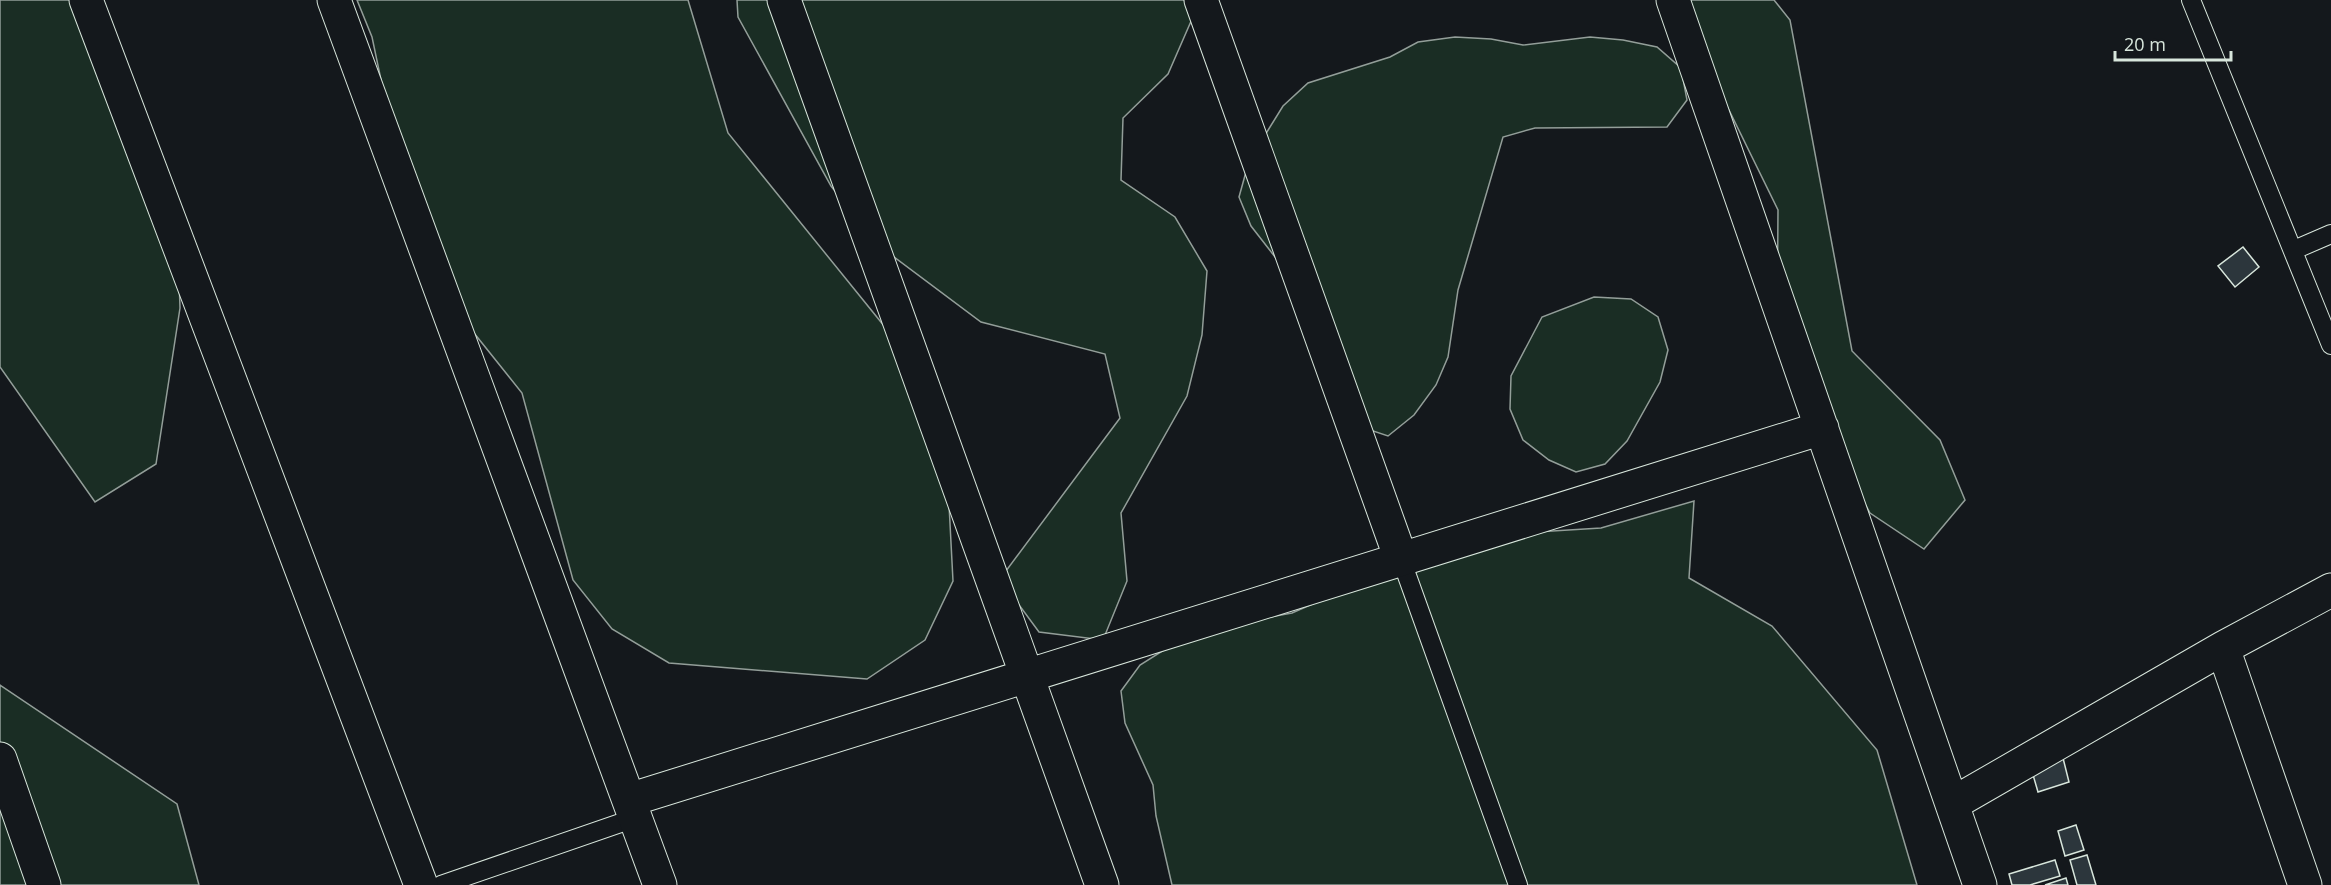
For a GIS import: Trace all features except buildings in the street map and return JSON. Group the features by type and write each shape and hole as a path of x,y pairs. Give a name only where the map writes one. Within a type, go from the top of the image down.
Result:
{"street":[{"path":"86,0 421,885"},
{"path":"334,0 660,885"},
{"path":"784,0 1102,885"},
{"path":"1201,0 1401,559"},
{"path":"1673,0 1980,885"},
{"path":"632,809 1027,676 1822,428"},
{"path":"1952,804 2223,648 2331,590"},
{"path":"2223,648 2305,885"},
{"path":"0,759 44,885"}],"lane":[{"path":"2191,0 2331,345"},
{"path":"2294,250 2331,234"},
{"path":"1401,559 1518,885"},
{"path":"441,885 632,809"}],"green space":[{"path":"0,0 79,0 178,246 180,308 156,464 95,502 0,367"},
{"path":"357,0 688,0 728,133 893,337 946,447 953,581 925,640 867,679 669,663 612,629 573,580 522,393 442,293 413,232 372,37"},
{"path":"737,0 1184,0 1192,19 1168,74 1123,118 1121,180 1175,217 1207,271 1202,335 1187,396 1121,513 1127,581 1103,640 1039,632 1000,579 1120,418 1105,354 981,322 878,245 831,186 738,17"},
{"path":"1675,0 1774,0 1790,20 1852,351 1940,440 1965,500 1924,549 1870,513 1777,343 1778,210"},
{"path":"1455,37 1491,39 1523,45 1590,37 1623,40 1657,47 1681,68 1687,100 1667,127 1535,128 1503,137 1458,290 1448,357 1436,385 1414,415 1388,436 1358,426 1289,275 1251,226 1239,197 1249,161 1283,106 1308,83 1390,57 1418,42"},
{"path":"1594,297 1631,299 1658,317 1668,350 1660,382 1627,441 1605,464 1576,472 1549,460 1523,440 1510,409 1511,376 1542,317"},
{"path":"1694,501 1689,578 1772,626 1877,750 1917,885 1172,885 1156,816 1153,785 1125,723 1121,691 1140,665 1194,631 1292,613 1468,536 1601,528"},
{"path":"0,685 177,804 199,885 0,885"}]}
